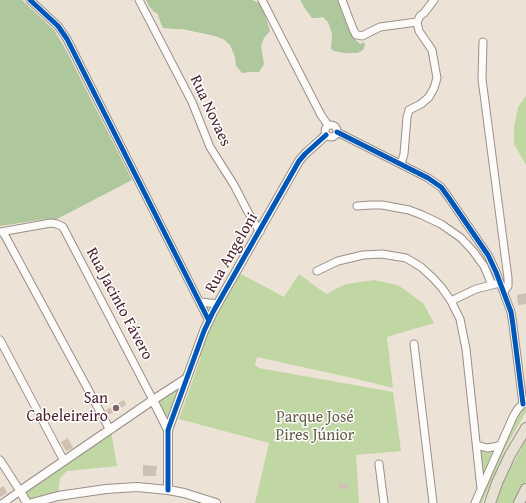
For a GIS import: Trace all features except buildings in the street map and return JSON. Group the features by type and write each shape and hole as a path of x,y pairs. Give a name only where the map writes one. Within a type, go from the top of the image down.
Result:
{"main road":[{"path":"490,503 504,468 525,430"},
{"path":"519,503 526,489"}],"street":[{"path":"30,0 58,26 67,39 201,302 209,321"},
{"name":"Rua Novaes","path":"139,0 192,102 210,147 234,185 260,232"},
{"path":"262,0 321,115 328,125 336,127 337,132 428,178 441,187 488,255 496,272 512,319 524,402 513,417 475,503"},
{"path":"342,0 353,29 358,36 362,36 380,27 417,22"},
{"path":"401,164 404,154 409,110 421,104 428,97 434,88 437,78 432,50 419,30 417,22 420,16 434,0"},
{"path":"452,301 476,290 492,285 506,289 508,286 482,79 483,42"},
{"path":"328,125 325,129 326,135 332,137 335,136 337,132"},
{"name":"Rua Angeloni","path":"168,490 168,430 204,331 299,161 326,135"},
{"path":"357,206 382,205 409,210 441,224 460,238 473,251 484,266 492,285"},
{"name":"Rua Jacinto Fávero","path":"2,232 51,224 57,224 62,227 153,400"},
{"path":"2,232 110,430"},
{"path":"317,271 338,261 363,255 382,254 406,258 421,267 433,278 452,301 460,320 466,349 481,489"},
{"path":"201,302 218,304"},
{"path":"0,340 64,461"},
{"path":"414,344 433,503"},
{"path":"3,503 187,378"},
{"path":"153,400 168,430"},
{"path":"477,445 488,448 500,445"},
{"path":"0,460 27,503"},
{"path":"379,464 384,503"},
{"path":"32,503 58,496 106,489 137,487 184,492 216,503"}],"green space":[{"path":"0,0 22,0 54,30 66,50 132,180 57,219 46,219 0,226"},
{"path":"146,0 252,0 262,4 270,31 264,38 261,46 264,64 259,72 242,73 236,66 235,57 230,45 223,39 182,29 163,28 158,14 154,12"},
{"path":"300,0 340,0 355,39 360,44 364,42 365,45 363,50 358,53 344,53 331,49 332,34 328,22 323,17 312,18"},
{"path":"526,96 526,165 514,144 514,127 518,107"},
{"name":"Parque José Pires Júnior","path":"239,273 284,297 299,274 326,294 346,284 374,280 398,285 423,303 434,323 387,337 393,388 257,357 255,366 259,368 393,392 401,451 356,455 359,503 255,503 269,443 179,419 201,357 199,356 202,345"},
{"path":"184,382 168,426 155,400"},
{"path":"526,403 526,412 507,445 482,503 476,503 515,418"},
{"path":"111,431 117,466 67,471 60,478 58,495 30,503 22,492"},
{"path":"526,440 526,481 515,503 494,503 508,473"},
{"path":"479,448 493,450 481,484"}],"cycle path":[{"path":"30,0 58,26 67,39 209,321"},
{"path":"337,132 428,178 441,187 488,255 511,312 523,404"},
{"path":"168,490 168,430 204,331 213,312 299,161 326,135"}],"place":[{"name":"San Cabeleireiro","path":"116,408"}]}
